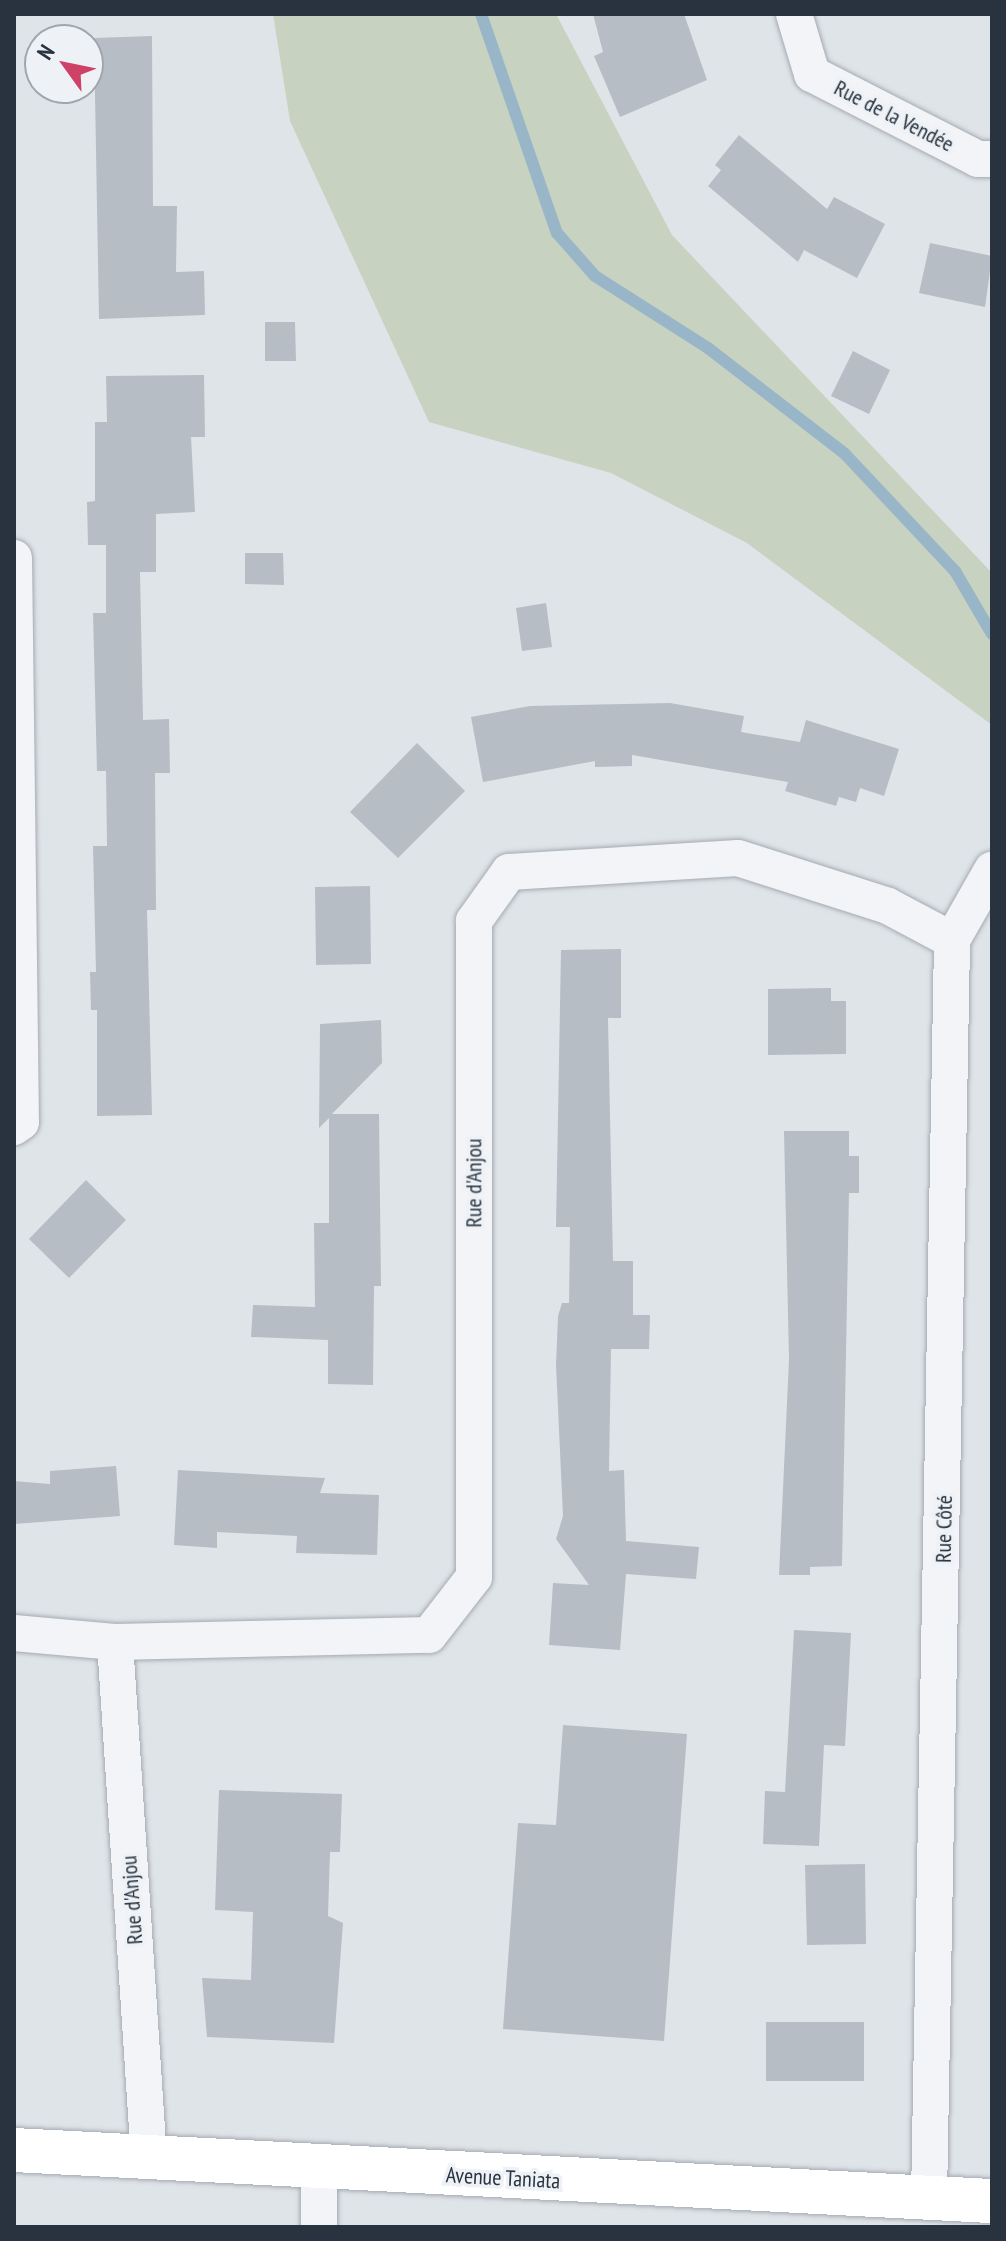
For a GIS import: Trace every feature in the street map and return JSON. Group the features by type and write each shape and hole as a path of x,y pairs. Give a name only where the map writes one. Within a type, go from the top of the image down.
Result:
{"main road":[{"name":"Avenue Taniata","path":"14,2150 319,2169 992,2201"}],"street":[{"name":"Rue de la Vendée","path":"794,14 812,74 978,159 992,159"},
{"path":"14,558 21,1122 14,1127"},
{"name":"Rue d'Anjou","path":"14,1633 115,1642 429,1635 474,1577 474,921 509,872 738,858 888,906 952,940"},
{"name":"Rue Côté","path":"929,2198 952,940 992,870"},
{"name":"Rue d'Anjou","path":"115,1642 149,2159"},
{"path":"319,2169 319,2227"}],"green space":[{"path":"273,14 556,14 672,235 992,573 992,725 747,543 611,473 429,422 290,121"}],"building":[{"path":"593,14 684,14 707,80 620,117 594,56 603,52"},
{"path":"152,36 153,206 177,206 176,272 204,271 205,315 99,319 95,104 104,104 104,38"},
{"path":"739,135 827,209 834,197 885,224 857,278 804,250 798,262 708,186 721,170 715,165"},
{"path":"930,243 992,256 985,307 919,293"},
{"path":"265,322 295,322 296,361 265,361"},
{"path":"853,351 890,370 869,414 831,396"},
{"path":"204,375 205,437 191,437 195,512 156,514 156,572 140,572 143,720 169,719 170,773 155,773 156,910 147,910 152,1115 97,1116 97,1010 91,1010 90,972 96,972 93,846 107,846 106,771 97,771 93,613 106,613 106,545 88,545 87,502 95,501 95,422 107,422 106,376"},
{"path":"245,553 283,553 284,585 245,584"},
{"path":"546,603 552,647 522,651 516,608"},
{"path":"670,703 744,716 741,732 800,742 806,720 899,749 884,796 860,788 856,802 839,797 836,806 785,791 788,782 632,755 632,766 595,767 595,761 483,782 471,717 530,706"},
{"path":"417,743 465,791 398,858 350,812"},
{"path":"370,886 371,964 316,965 315,887"},
{"path":"621,949 621,1018 608,1018 613,1261 633,1261 633,1315 650,1315 649,1349 611,1349 609,1471 624,1470 626,1541 699,1547 696,1579 626,1574 620,1650 549,1645 553,1583 589,1585 556,1539 563,1516 556,1365 558,1316 562,1303 569,1303 570,1227 556,1227 561,950"},
{"path":"831,988 831,1001 846,1001 846,1054 768,1055 768,989"},
{"path":"381,1020 382,1063 332,1114 379,1114 381,1286 374,1286 373,1385 328,1384 328,1340 251,1337 253,1305 315,1307 314,1223 329,1223 329,1118 319,1128 320,1024"},
{"path":"784,1131 849,1131 849,1156 859,1156 859,1193 849,1193 842,1566 810,1567 810,1575 779,1575 789,1360"},
{"path":"86,1180 126,1220 69,1278 29,1239"},
{"path":"116,1466 120,1516 14,1524 14,1481 50,1484 50,1471"},
{"path":"178,1470 325,1478 320,1493 379,1495 377,1555 296,1553 297,1536 217,1532 217,1548 174,1545"},
{"path":"794,1630 851,1633 845,1746 824,1745 819,1846 763,1844 765,1791 785,1792"},
{"path":"563,1725 687,1734 664,2041 503,2029 518,1823 556,1825"},
{"path":"219,1790 342,1794 340,1852 330,1852 328,1916 343,1923 334,2043 207,2037 202,1978 251,1980 253,1912 215,1910"},
{"path":"865,1864 866,1944 807,1945 805,1865"},
{"path":"766,2022 864,2022 864,2081 766,2081"}],"waterway":[{"path":"481,14 557,233 595,276 708,348 845,454 955,571 992,634"}]}
